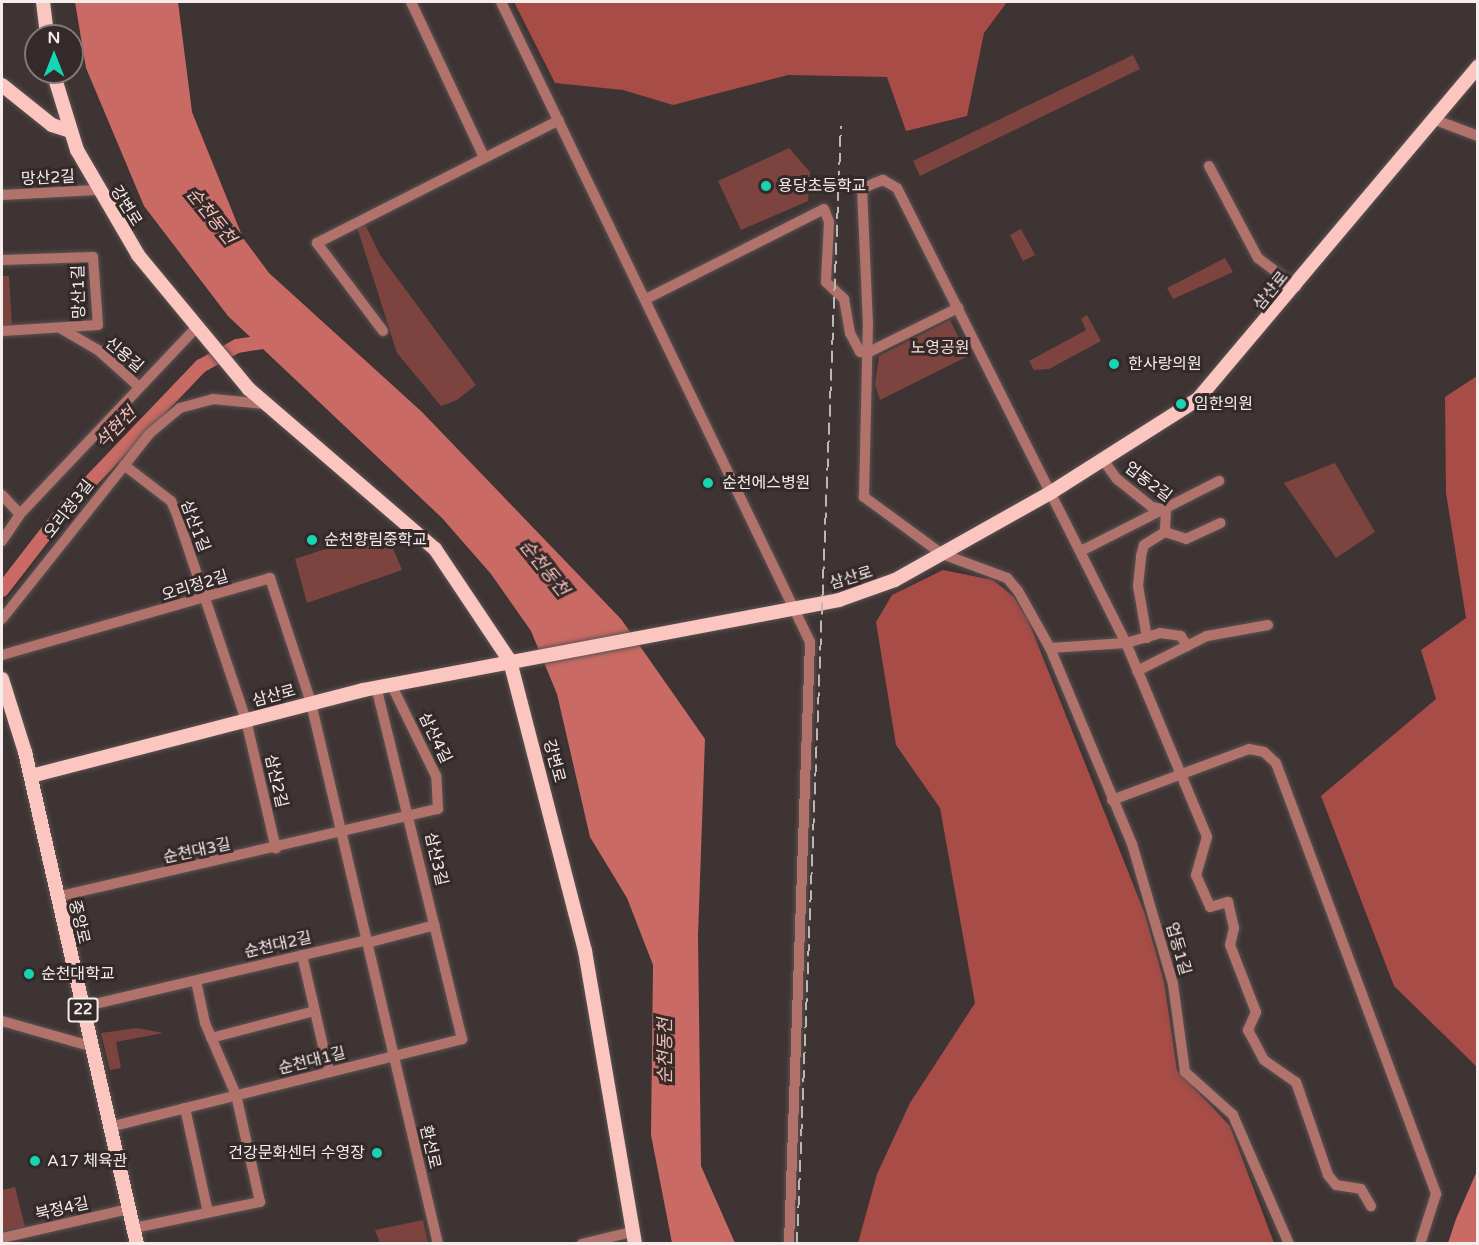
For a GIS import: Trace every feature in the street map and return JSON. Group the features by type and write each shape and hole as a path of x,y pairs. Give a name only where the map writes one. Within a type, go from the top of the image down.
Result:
{"main road":[{"path":"44,2 46,24"},
{"name":"삼산로","path":"30,776 376,687 792,609 878,588 1050,493 1198,399 1296,287 1478,66"},
{"name":"강변로","path":"56,84 70,131 97,190 138,255 249,389 435,549 510,662 585,951 633,1238"},
{"path":"2,85 52,125 70,131"},
{"name":"중앙로","path":"2,679 30,776 137,1244"}],"street":[{"path":"411,2 483,157"},
{"path":"501,2 646,299 792,609 808,636 812,657 789,1244"},
{"path":"1433,118 1478,136"},
{"path":"383,331 317,243 559,120"},
{"path":"1209,166 1258,258 1296,287"},
{"path":"867,353 862,189 883,180 897,188 1126,643 1207,837 1196,875 1210,907 1228,902 1230,945 1256,1012 1248,1030 1264,1060 1296,1082 1328,1175 1336,1185 1361,1189 1371,1206"},
{"name":"망산2길","path":"2,195 97,190"},
{"path":"646,299 824,209 830,222 826,282 844,299 852,339 867,353"},
{"name":"망산1길","path":"2,260 93,257 98,326 2,331"},
{"path":"867,353 958,308"},
{"name":"신용길","path":"60,328 98,350 138,386"},
{"path":"2,541 20,514 138,386 201,333"},
{"name":"업동1길","path":"867,353 864,497 942,554 1012,581 1050,648 1132,844 1173,984 1185,1072 1233,1115 1289,1244"},
{"name":"오리정3길","path":"2,619 124,465 180,408 213,399 265,404"},
{"name":"업동2길","path":"1103,460 1117,479 1152,507 1164,508 1165,532"},
{"name":"삼산1길","path":"124,465 171,501 246,720"},
{"path":"1081,551 1219,481"},
{"path":"2,495 20,514"},
{"path":"1147,638 1138,586 1144,545 1165,532 1186,539 1221,523"},
{"name":"오리정2길","path":"2,655 205,600 270,578 311,703"},
{"path":"1137,671 1223,631 1268,625"},
{"path":"1050,648 1126,643 1147,638 1182,636 1187,646"},
{"name":"삼산4길","path":"391,684 436,776 438,808 411,816"},
{"name":"삼산3길","path":"376,687 411,816 462,1039 394,1056"},
{"name":"환선로","path":"311,703 344,834 438,1244"},
{"name":"삼산2길","path":"246,720 276,849"},
{"path":"1112,800 1249,749 1264,752 1276,763 1436,1194 1420,1244"},
{"path":"344,834 411,816"},
{"name":"순천대3길","path":"56,897 344,834"},
{"path":"367,941 435,925"},
{"name":"순천대2길","path":"82,1006 367,941"},
{"path":"302,955 329,1072"},
{"path":"134,1228 260,1202 236,1095 211,1038 196,981"},
{"path":"211,1038 315,1011"},
{"path":"2,1021 90,1046"},
{"name":"순천대1길","path":"110,1127 394,1056"},
{"path":"185,1108 208,1213"},
{"name":"북정4길","path":"2,1238 129,1209"},
{"path":"582,1244 633,1238"}],"green space":[{"path":"1133,55 1140,69 920,176 913,161"},
{"name":"용당초등학교","path":"789,148 810,172 808,201 741,230 718,181"},
{"path":"364,222 380,255 476,385 457,400 441,406 397,353 357,227"},
{"path":"1021,229 1035,255 1023,261 1010,235"},
{"path":"1225,258 1233,272 1173,299 1167,288"},
{"path":"2,276 9,276 12,327 2,328"},
{"path":"1087,315 1101,341 1049,369 1034,370 1029,361 1086,330 1081,319"},
{"name":"노영공원","path":"950,320 968,356 880,400 875,385 879,356"},
{"path":"1335,463 1375,532 1336,558 1284,483"},
{"path":"385,529 402,570 307,603 295,559"},
{"path":"137,1028 163,1033 116,1042 121,1068 110,1070 101,1033"},
{"path":"15,1187 25,1227 2,1232 2,1190"},
{"path":"423,1220 428,1243 380,1243 375,1230"}],"shaded area":[{"path":"514,2 1007,2 984,33 967,116 906,131 887,77 788,75 673,105 623,90 555,83"},
{"path":"1477,376 1477,1067 1394,986 1321,796 1436,699 1421,650 1466,618 1446,493 1445,397"},
{"path":"943,570 993,580 1014,597 1028,620 1145,914 1164,982 1177,1070 1230,1126 1274,1243 858,1243 877,1174 910,1103 975,1003 940,808 896,745 876,622 892,595"}],"water":[{"name":"순천동천","path":"75,2 178,2 192,112 243,238 269,273 422,412 621,619 705,739 698,936 701,1166 735,1243 672,1243 651,1135 653,965 627,898 590,837 557,694 531,631 491,574 442,518 228,316 144,206 86,68 84,24 79,24"},
{"path":"1477,1171 1477,1243 1448,1243 1456,1219"}],"waterway":[{"name":"석현천","path":"2,590 67,506 201,366 237,346 274,340"}],"railway":[{"path":"797,1244 841,126"}],"place":[{"name":"용당초등학교","path":"766,186"},
{"name":"한사랑의원","path":"1114,364"},
{"name":"임한의원","path":"1181,404"},
{"name":"순천에스병원","path":"708,483"},
{"name":"순천향림중학교","path":"312,540"},
{"name":"순천대학교","path":"29,974"},
{"name":"건강문화센터 수영장","path":"377,1153"},
{"name":"A17 체육관","path":"35,1161"}]}
